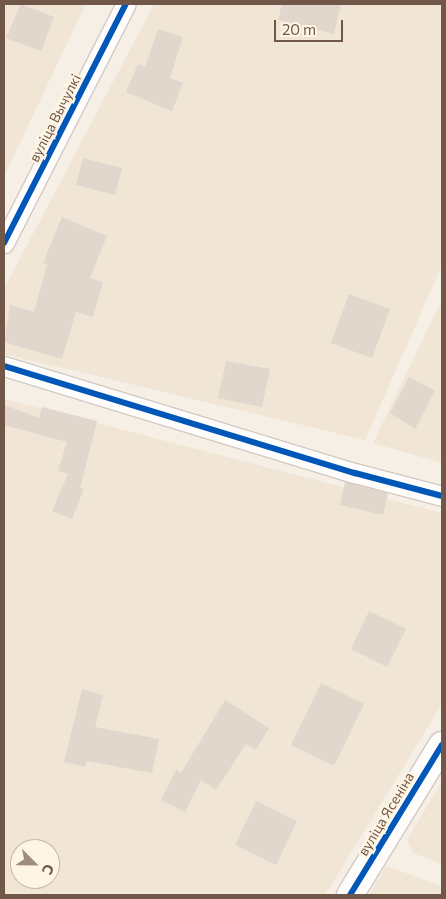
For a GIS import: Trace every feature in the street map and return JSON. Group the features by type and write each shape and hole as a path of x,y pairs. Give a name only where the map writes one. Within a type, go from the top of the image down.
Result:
{"street":[{"name":"вуліца Вычулкі","path":"4,243 126,4"},
{"path":"4,366 354,474 442,496"},
{"name":"вуліца Ясеніна","path":"350,895 442,745"}],"shaded area":[{"path":"4,4 86,4 4,176"},
{"path":"154,4 442,4 442,265 365,440 4,354 4,289"},
{"path":"442,300 442,463 373,443"},
{"path":"4,399 442,513 442,704 325,895 4,895"},
{"path":"442,781 442,864 413,853 407,840"},
{"path":"386,866 442,886 442,895 369,895"}],"building":[{"path":"21,4 54,17 41,51 6,38"},
{"path":"282,4 341,4 334,34 278,20"},
{"path":"158,29 183,37 170,78 183,83 172,111 126,92 138,64 145,67"},
{"path":"83,158 122,168 115,195 76,185"},
{"path":"62,217 107,236 90,278 103,282 93,317 76,312 62,359 4,342 10,305 34,312 47,264 43,263"},
{"path":"349,294 390,309 372,358 331,343"},
{"path":"226,361 270,369 262,407 218,398"},
{"path":"409,377 435,391 415,429 390,413"},
{"path":"4,405 39,418 42,407 97,421 80,488 84,489 72,519 52,511 68,474 58,471 67,442 4,425"},
{"path":"345,482 388,493 383,515 340,505"},
{"path":"369,611 406,629 387,667 351,649"},
{"path":"321,683 364,704 334,766 291,745"},
{"path":"82,689 103,695 95,727 159,739 152,773 87,761 85,767 64,762"},
{"path":"225,700 269,728 256,750 246,744 216,790 201,780 185,812 161,800 176,770 181,773"},
{"path":"256,801 297,821 276,865 235,845"}],"cycle path":[{"path":"4,243 126,4"},
{"path":"4,366 355,473 442,496"},
{"path":"350,895 442,745"}]}
